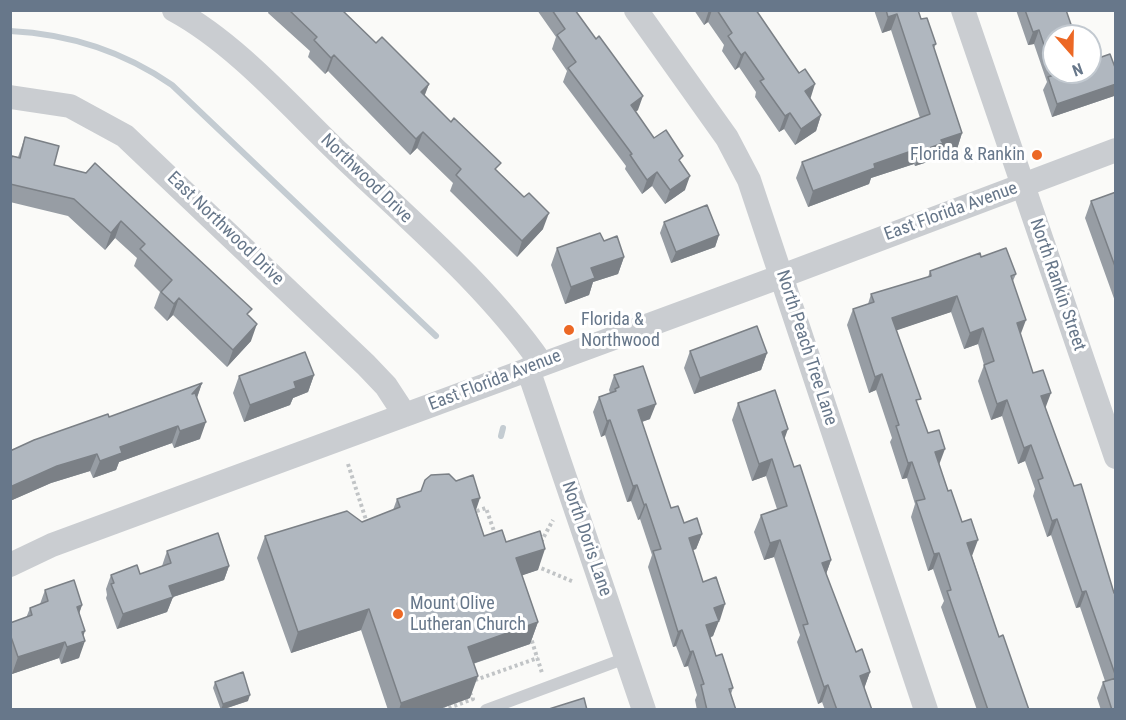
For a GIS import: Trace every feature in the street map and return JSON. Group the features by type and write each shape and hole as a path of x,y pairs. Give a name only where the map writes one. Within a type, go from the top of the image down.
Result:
{"street":[{"name":"Northwood Drive","path":"174,10 240,59 481,289 518,329 534,366"},
{"name":"North Peach Tree Lane","path":"636,10 738,155 749,180 926,710"},
{"name":"North Rankin Street","path":"963,10 1116,457"},
{"name":"East Northwood Drive","path":"10,97 70,106 125,136 366,365 386,386 405,415"},
{"name":"East Florida Avenue","path":"10,565 52,545 782,276 1116,150"},
{"name":"North Doris Lane","path":"534,366 644,710"}],"lane":[{"path":"486,710 626,658"}],"path":[{"path":"348,464 369,526"},
{"path":"471,513 486,508 497,541"},
{"path":"535,549 553,520"},
{"path":"529,564 574,582"},
{"path":"526,626 542,674"},
{"path":"467,682 538,658"},
{"path":"443,710 473,699 470,691"}],"building":[{"path":"289,10 342,10 376,43 382,37 429,84 421,92 451,122 454,118 501,163 495,169 524,197 529,193 549,213 522,241 456,175 461,169 423,132 416,139 334,55 331,58 314,40 317,37"},
{"path":"552,10 575,10 596,39 599,36 643,96 631,105 654,138 666,130 683,156 679,160 690,176 670,190 657,172 647,180 630,155 632,154 568,68 576,62 557,35 565,29"},
{"path":"717,10 756,10 799,73 805,69 815,84 805,91 821,115 801,129 790,113 785,116 760,81 764,79 745,52 741,55 728,36 732,33"},
{"path":"886,10 918,10 921,19 927,18 936,44 933,45 962,133 941,140 943,143 921,151 920,148 874,164 875,168 813,191 802,162 930,114 897,14 888,17"},
{"path":"1025,10 1066,10 1071,24 1042,24 1042,39 1039,30 1033,32"},
{"path":"1110,54 1116,70 1116,84 1057,104 1050,84 1102,84 1102,57"},
{"path":"25,137 59,146 54,165 86,173 95,163 252,309 247,314 257,324 233,350 179,298 174,304 161,292 172,280 140,249 145,244 121,221 111,233 74,199 10,184 12,156 20,158"},
{"path":"1116,192 1116,269 1091,201"},
{"path":"707,205 719,235 676,252 664,222"},
{"path":"600,233 604,241 617,236 624,257 591,268 595,278 571,287 557,248"},
{"path":"1006,248 1016,274 1011,276 1026,320 1017,323 1033,373 1043,370 1051,393 1041,396 1074,486 1081,484 1114,593 1116,593 1116,677 1086,591 1082,592 1057,519 1052,521 1038,480 1043,478 1031,445 1024,448 1007,400 997,404 984,365 994,361 983,328 970,333 957,296 892,318 921,399 916,400 928,433 939,430 945,449 935,452 948,491 951,490 962,522 971,519 978,540 967,543 999,637 1003,635 1029,710 988,710 947,591 951,590 939,553 934,554 916,501 925,499 912,462 908,463 896,426 899,425 882,374 875,377 853,309 874,302 871,294 931,276 930,271 980,253 981,257"},
{"path":"757,326 767,353 700,378 690,351"},
{"path":"305,352 314,375 294,382 296,388 250,405 239,376"},
{"path":"643,366 656,404 638,410 671,508 678,506 684,523 697,518 702,534 689,538 703,582 716,577 725,604 714,608 719,621 706,625 716,656 722,654 733,688 729,689 736,710 707,710 701,685 704,684 693,651 690,652 682,630 678,632 653,551 661,549 646,504 644,505 637,485 633,486 610,420 607,421 599,397 616,391 615,389 619,387 614,375"},
{"path":"202,383 192,394 195,393 206,422 180,431 178,426 120,447 122,453 100,461 97,454 57,466 10,487 10,451 34,440 108,414 109,417"},
{"path":"775,390 788,429 782,432 794,467 800,465 831,560 822,563 856,652 862,649 870,672 860,676 872,710 837,710 828,685 824,687 803,625 808,624 780,540 770,543 761,515 787,506 772,459 759,464 738,403"},
{"name":"Mount Olive Lutheran Church","path":"449,474 456,481 473,475 480,498 472,500 484,536 502,530 506,542 540,531 545,549 516,558 538,622 468,647 478,676 401,703 369,609 298,632 265,536 347,511 362,522 400,507 397,499 421,491 425,480 431,475"},
{"path":"218,533 229,566 169,586 173,597 123,614 111,584 114,583 111,575 137,565 140,574 171,563 167,551"},
{"path":"74,580 82,605 77,607 85,631 82,632 85,641 67,647 65,642 18,657 10,634 10,623 32,615 30,608 48,601 45,590"},
{"path":"243,672 250,695 223,704 215,682"},
{"path":"1116,678 1116,710 1112,710 1103,682"},
{"path":"584,698 587,710 549,709"}],"waterway":[{"path":"10,31 54,36 95,46 134,63 172,85 436,336"},
{"path":"501,436 503,428"}],"place":[{"name":"Florida & Rankin","path":"1037,155"},
{"name":"Florida & Northwood","path":"569,330"},
{"name":"Mount Olive Lutheran Church","path":"398,614"}]}
